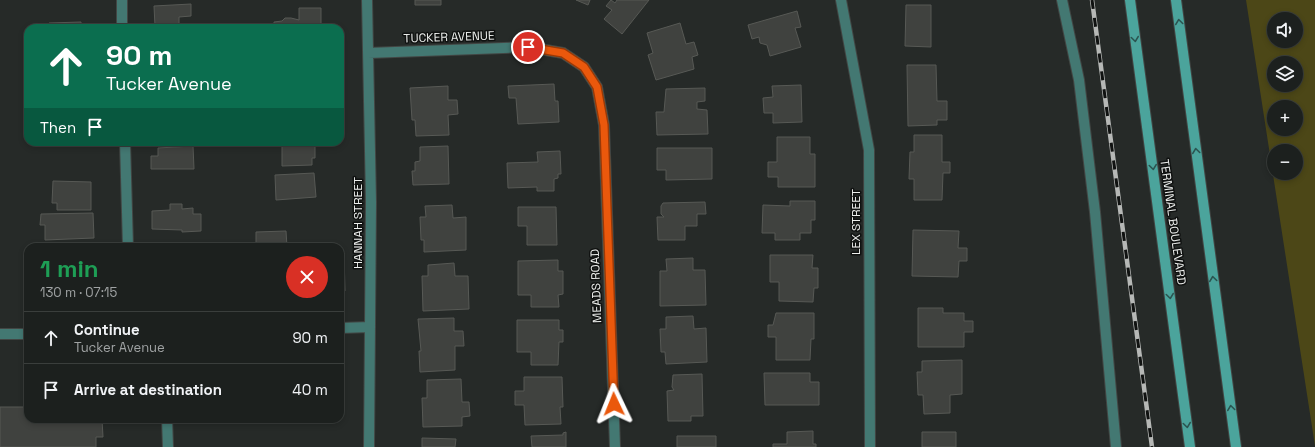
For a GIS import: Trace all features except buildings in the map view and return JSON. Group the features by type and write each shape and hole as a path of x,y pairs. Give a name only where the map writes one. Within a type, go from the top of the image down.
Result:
{"main road":[{"name":"TERMINAL BOULEVARD","path":"1130,0 1190,447"},
{"path":"1176,0 1236,447"}],"street":[{"path":"122,0 122,24"},
{"name":"HANNAH STREET","path":"367,0 371,202 369,447"},
{"name":"LEX STREET","path":"841,0 869,150 870,447"},
{"path":"1062,0 1079,80 1082,104 1095,212 1116,447"},
{"name":"TUCKER AVENUE","path":"368,53 528,47 563,53 584,67 597,87 604,125"},
{"name":"MEADS ROAD","path":"604,125 615,447"},
{"path":"125,146 128,243"},
{"path":"344,328 370,327"},
{"path":"0,334 24,334"},
{"path":"167,423 168,447"}],"shaded area":[{"path":"1246,0 1315,0 1315,446 1274,180 1303,180 1303,144 1268,144 1267,136 1303,136 1303,100 1267,100 1267,136"}],"railway":[{"path":"1092,0 1152,447"}],"route":[{"path":"528,47 563,53 584,67 597,87 604,125 614,404"}]}
